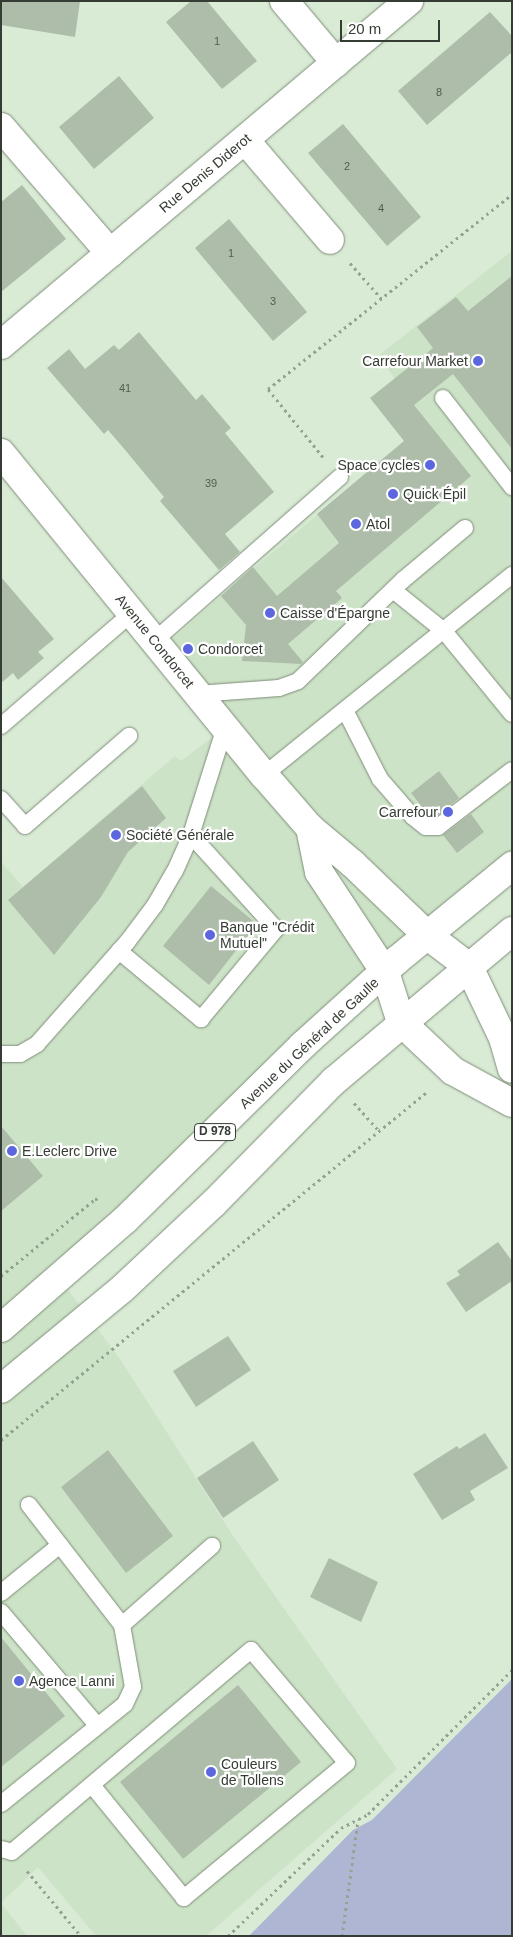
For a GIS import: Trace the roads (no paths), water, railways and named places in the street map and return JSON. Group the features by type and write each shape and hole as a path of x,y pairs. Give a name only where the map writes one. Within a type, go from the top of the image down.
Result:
{"street":[{"path":"284,1 336,63"},
{"name":"Rue Denis Diderot","path":"1,345 410,1"},
{"path":"1,127 110,253"},
{"path":"244,140 330,240"},
{"name":"Avenue Condorcet","path":"1,453 264,776 310,828 353,864 428,935 469,967"},
{"path":"310,828 318,872 385,972 401,1022 453,1071 512,1104"},
{"name":"Avenue du Général de Gaulle","path":"1,1328 125,1220 304,1046 385,972 512,866"},
{"path":"1,1389 122,1289 214,1203 334,1081 401,1022 512,931"},
{"path":"469,967 503,1038 512,1069"}],"lane":[{"path":"443,398 512,487"},
{"path":"154,641 340,477"},
{"path":"197,694 279,688 298,681 393,590 466,528"},
{"path":"264,776 344,710 509,582"},
{"path":"393,590 444,631 512,714"},
{"path":"1,726 132,613"},
{"path":"344,710 380,779 413,817 426,827 438,827 512,770"},
{"path":"1,1054 20,1054 38,1044 120,951 155,905 175,871 191,835 225,728"},
{"path":"1,798 25,826 129,736"},
{"path":"120,951 201,1019 276,929 191,835"},
{"path":"1,1804 125,1704 133,1687 122,1625 29,1505"},
{"path":"1,1593 60,1545"},
{"path":"122,1625 212,1546"},
{"path":"1,1612 97,1726"},
{"path":"6,1850 92,1785 251,1650 346,1763 184,1898 92,1785"}],"place":[{"name":"Carrefour Market","path":"478,361"},
{"name":"Space cycles","path":"430,465"},
{"name":"Quick Épil","path":"393,494"},
{"name":"Atol","path":"356,524"},
{"name":"Caisse d'Épargne","path":"270,613"},
{"name":"Condorcet","path":"188,649"},
{"name":"Carrefour","path":"448,812"},
{"name":"Société Générale","path":"116,835"},
{"name":"Banque \"Crédit Mutuel\"","path":"210,935"},
{"name":"E.Leclerc Drive","path":"12,1151"},
{"name":"Agence Lanni","path":"19,1681"},
{"name":"Couleurs de Tollens","path":"211,1772"}]}
